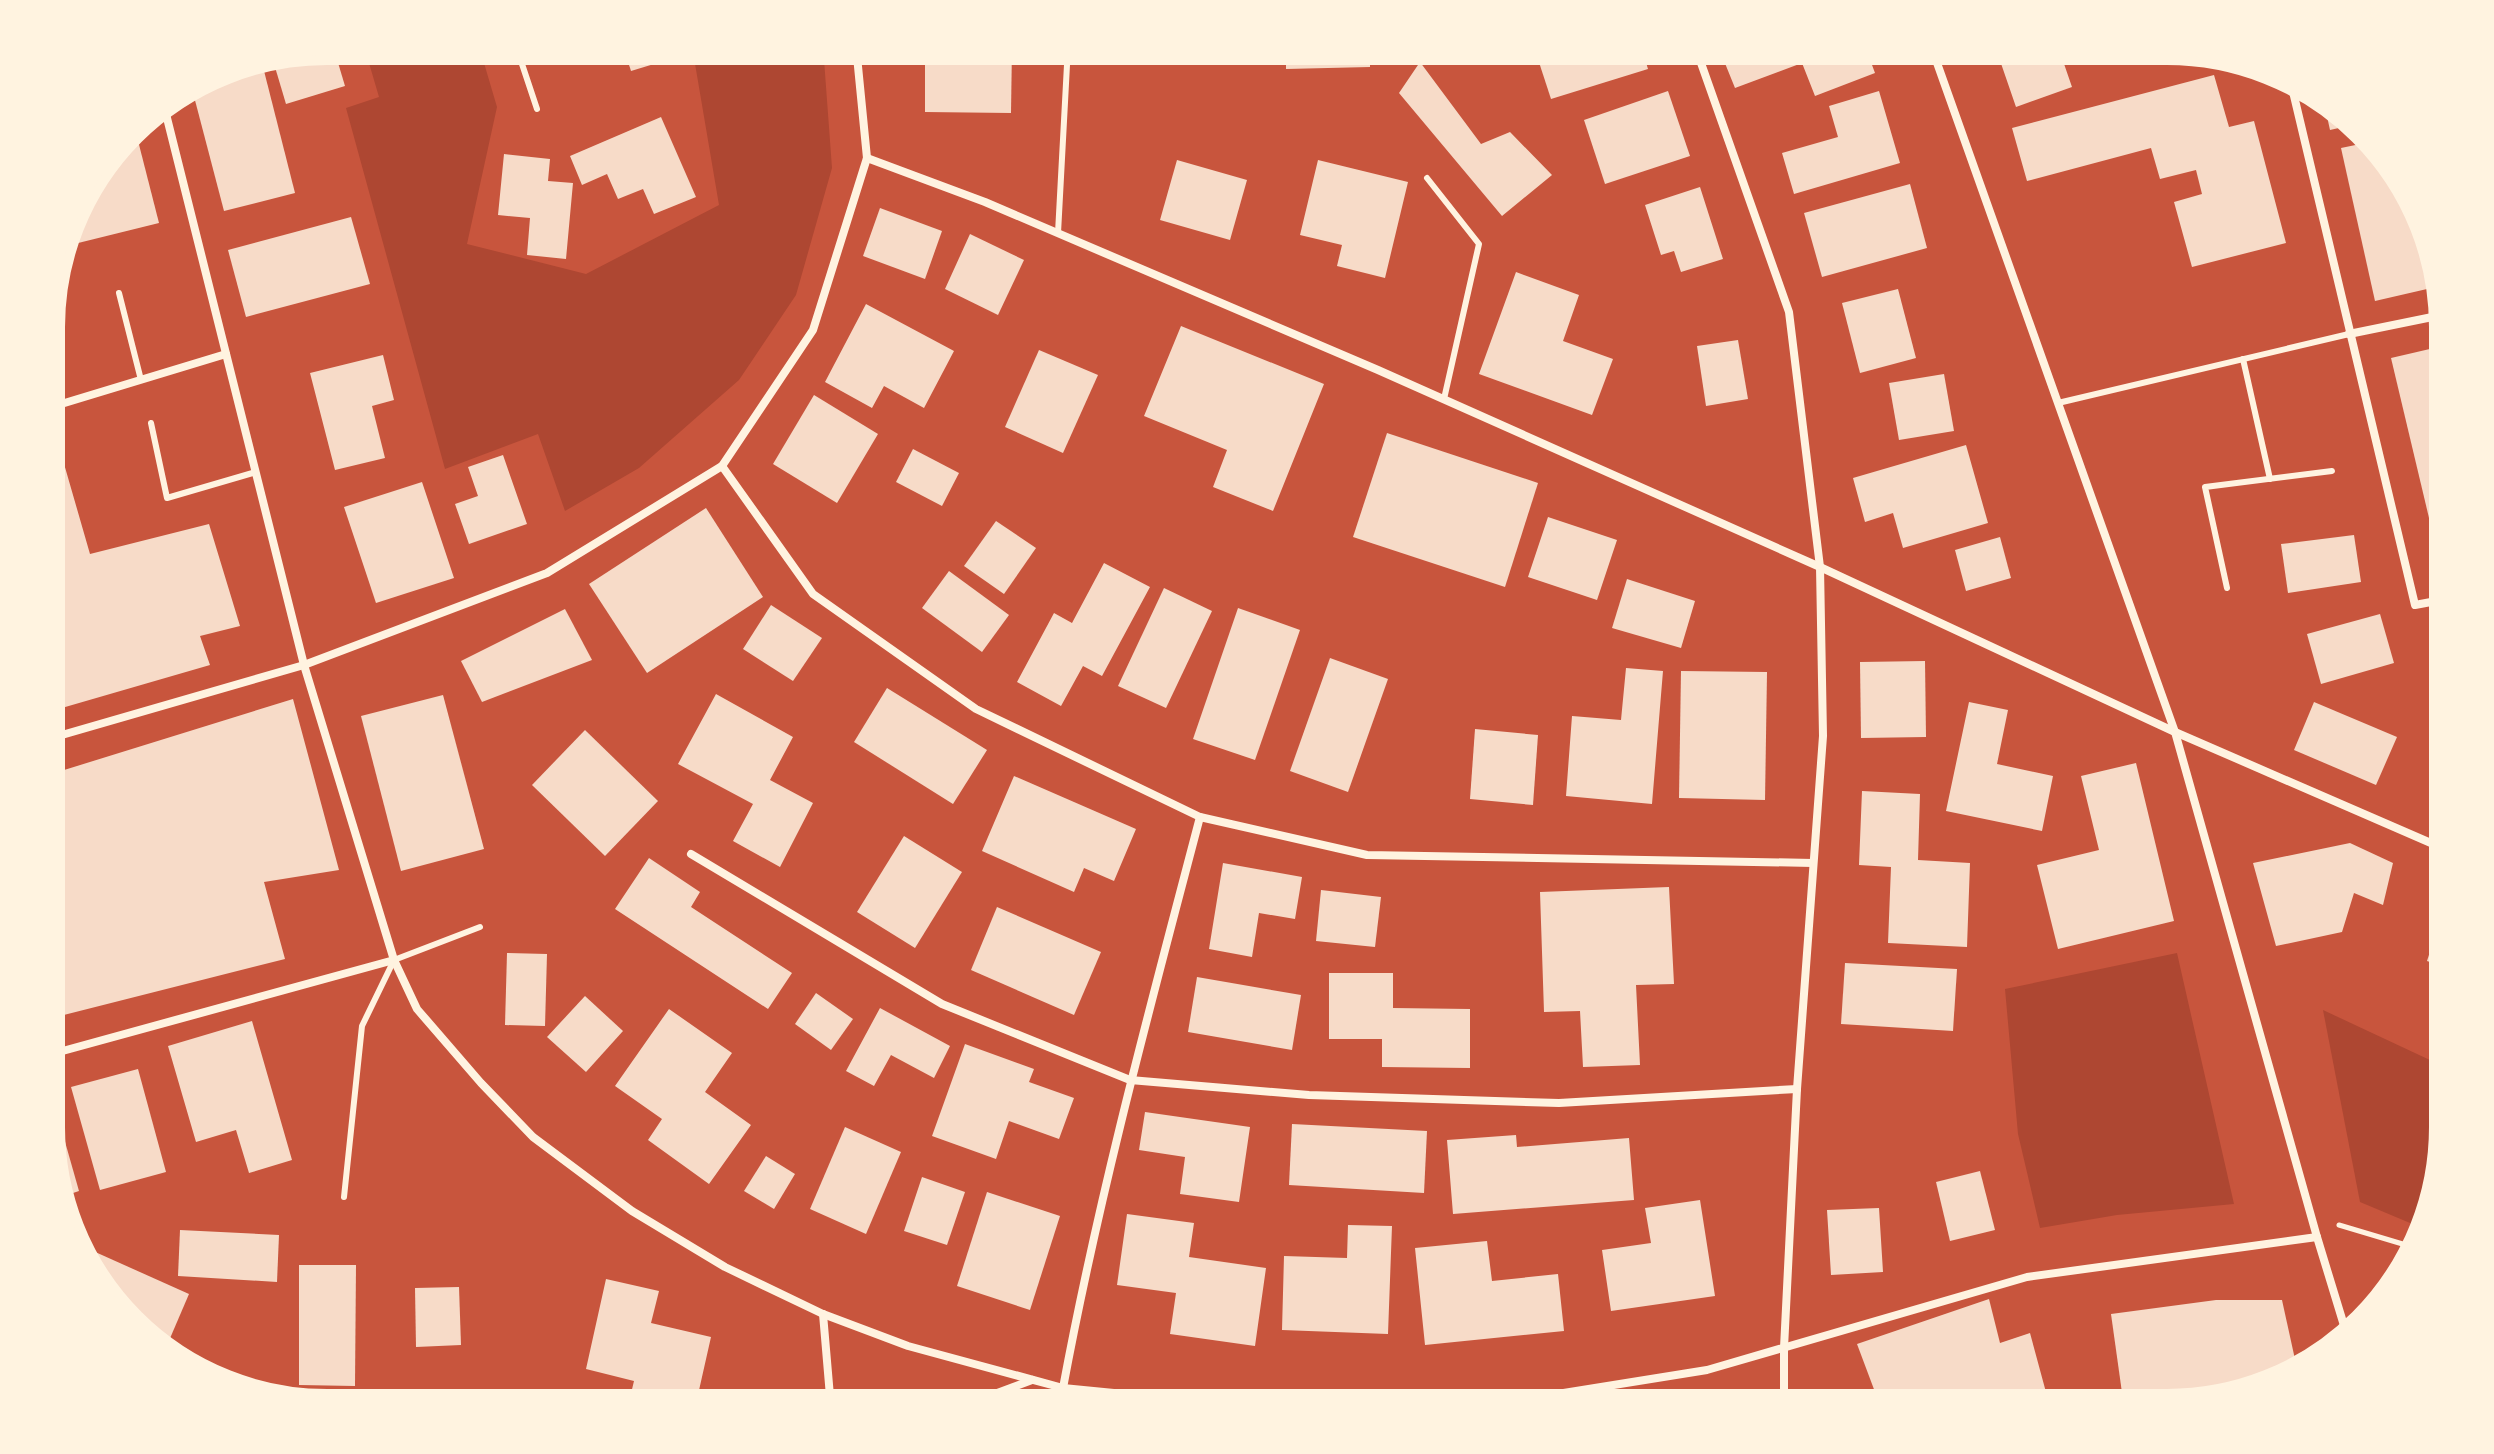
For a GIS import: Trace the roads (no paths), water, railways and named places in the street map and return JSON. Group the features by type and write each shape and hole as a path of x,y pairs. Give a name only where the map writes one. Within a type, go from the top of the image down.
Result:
{"street":[{"path":"1700,60 1789,312 1820,567 1823,736 1797,1089 1784,1393"},
{"path":"1936,60 2175,732 2344,1326"},
{"path":"60,736 304,665 547,573 722,466 813,330 867,158 857,61"},
{"path":"2293,92 2415,605 2433,602"},
{"path":"166,114 304,665 394,960 417,1009 533,1137 632,1211 725,1267 823,1314 908,1346 1063,1388 1120,1394"},
{"path":"867,158 985,202 1444,399 1820,567 2175,732 2433,844"},
{"path":"2349,334 2433,317"},
{"path":"60,404 226,354"},
{"path":"722,466 813,594 976,709 1200,817 1367,855 1813,863"},
{"path":"1063,1388 1086,1264 1130,1080 1200,817"},
{"path":"691,854 942,1004 1130,1080 1309,1095 1559,1103 1797,1089"},
{"path":"60,1052 394,960"},
{"path":"1561,1393 1707,1370 2027,1277 2317,1237"},
{"path":"823,1314 830,1394"},
{"path":"996,1394 1033,1380"}],"lane":[{"path":"521,61 537,109"},
{"path":"1058,233 1067,61"},
{"path":"1427,178 1479,244 1444,399"},
{"path":"119,293 141,380"},
{"path":"2058,403 2349,334"},
{"path":"2243,359 2270,479"},
{"path":"151,423 167,498 256,472"},
{"path":"2227,588 2205,487 2332,471"},
{"path":"344,1197 362,1026 394,960 480,927"}]}
